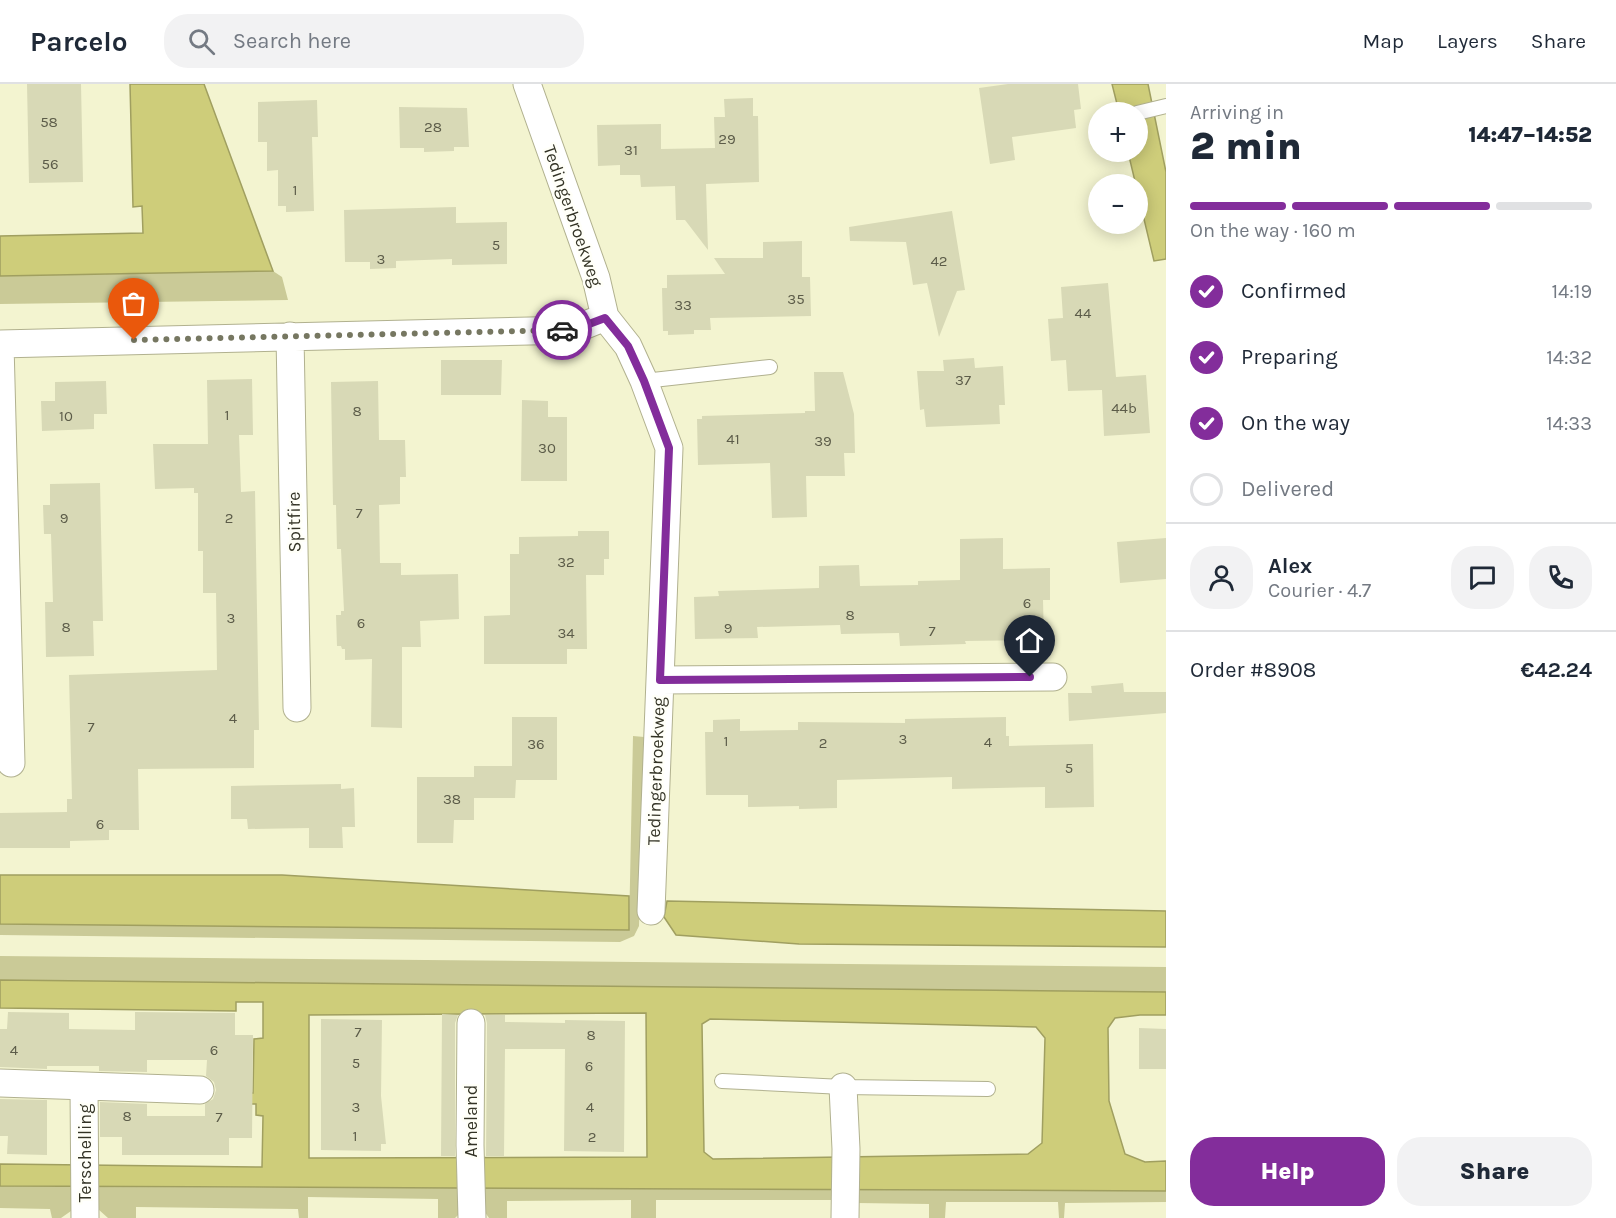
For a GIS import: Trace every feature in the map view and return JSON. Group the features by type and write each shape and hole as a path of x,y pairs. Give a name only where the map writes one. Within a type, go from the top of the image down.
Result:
{"street":[{"name":"Tedingerbroekweg","path":"527,84 596,278 605,318 628,346 669,448 651,911"},
{"path":"11,763 0,344 573,330 605,318"},
{"name":"Spitfire","path":"290,336 297,708"},
{"path":"660,680 1053,677"},
{"name":"Ameland","path":"471,1023 472,1208"},
{"name":"Terschelling","path":"0,1083 84,1088 200,1090"},
{"path":"843,1087 846,1208"},
{"name":"Terschelling","path":"84,1088 85,1207"}],"lane":[{"path":"1148,110 1166,106"},
{"path":"644,381 770,367"},
{"path":"722,1081 843,1087 988,1089"}],"green space":[{"path":"273,271 282,277 288,300 0,304 0,276"},
{"path":"633,736 644,737 639,926 634,936 620,942 0,935 0,924 629,930"},
{"path":"0,956 1166,967 1166,992 0,980"},
{"path":"0,1186 74,1187 71,1211 61,1218 52,1218 50,1209 0,1208"},
{"path":"94,1187 464,1188 462,1211 455,1218 438,1218 438,1199 308,1197 308,1218 299,1218 298,1209 136,1207 136,1218 108,1218 98,1209"},
{"path":"483,1188 837,1190 836,1200 656,1200 656,1218 631,1218 631,1200 507,1201 507,1218 489,1218 482,1208"},
{"path":"858,1190 1166,1191 1166,1202 1065,1203 1064,1218 1059,1218 1058,1202 946,1202 945,1218 929,1218 929,1204 857,1203"}],"shaded area":[{"path":"130,84 204,84 273,271 0,276 0,236 143,233 142,206 133,207"},
{"path":"1112,84 1148,84 1166,172 1166,259 1154,261 1148,234 1148,174 1133,174 1130,162 1148,162 1148,102 1116,102"},
{"path":"0,875 282,875 629,896 629,930 0,924"},
{"path":"667,901 1166,911 1166,947 799,944 676,935 664,917"},
{"path":"0,980 1166,992 1166,1015 1115,1018 1108,1028 1109,1101 1125,1154 1145,1162 1166,1161 1166,1191 0,1186 0,1164 262,1167 263,1116 256,1115 256,1104 228,1104 228,1093 253,1093 254,1039 263,1038 263,1002 236,1002 236,1011 0,1008","holes":["646,1013 647,1157 309,1158 309,1015","710,1019 1036,1027 1045,1038 1042,1143 1028,1154 713,1159 704,1152 702,1024"]}],"building":[{"path":"27,84 81,84 83,182 29,183"},
{"path":"1008,84 1078,84 1081,109 1074,110 1076,128 1012,137 1015,160 990,164 979,88"},
{"path":"753,98 753,116 758,116 759,182 706,184 708,250 685,220 676,220 675,186 641,187 640,175 620,175 620,165 598,166 597,125 661,124 661,149 715,148 714,117 725,117 724,99"},
{"path":"317,100 318,137 312,137 314,211 286,212 286,206 278,206 278,170 267,171 267,142 258,142 258,102"},
{"path":"399,107 467,108 469,147 454,147 454,151 424,152 424,148 400,148"},
{"path":"456,207 456,223 507,222 507,264 452,265 452,259 396,261 396,268 370,269 370,262 345,262 344,210"},
{"path":"952,211 965,290 957,291 939,337 927,283 913,285 906,242 850,241 849,227"},
{"path":"802,241 802,277 810,277 811,316 710,318 711,330 694,330 694,334 668,335 668,331 663,331 662,288 667,288 667,275 725,274 714,258 763,258 763,242"},
{"path":"1108,283 1116,377 1146,375 1150,433 1104,436 1102,390 1068,391 1066,360 1051,361 1048,319 1063,318 1061,287"},
{"path":"974,358 975,368 1003,366 1005,405 999,405 1000,424 926,427 924,409 920,410 917,371 944,371 943,360"},
{"path":"441,360 502,360 501,395 441,395"},
{"path":"814,372 843,372 854,414 855,453 844,453 845,476 806,476 807,517 772,518 770,463 698,465 697,419 702,419 702,416 815,411"},
{"path":"252,379 253,435 239,435 241,492 255,491 259,730 254,730 254,768 138,769 139,830 109,830 109,840 70,841 70,848 0,848 0,813 67,812 67,799 72,799 69,675 217,670 216,593 203,593 203,551 198,551 198,493 194,493 194,488 155,489 153,444 208,444 207,380"},
{"path":"106,381 107,414 94,414 94,429 42,431 41,401 55,401 55,382"},
{"path":"378,381 379,440 405,440 406,477 400,477 400,504 379,505 380,563 401,563 401,575 458,574 459,619 420,621 421,647 402,647 402,728 371,727 372,659 345,660 345,649 337,646 336,615 341,615 341,611 344,611 341,549 337,549 336,505 333,505 331,382"},
{"path":"522,400 548,401 548,417 567,417 567,481 521,481"},
{"path":"100,483 103,621 93,621 94,656 46,657 45,602 53,602 51,534 44,534 43,505 50,505 50,484"},
{"path":"578,531 609,531 609,559 604,559 604,575 586,575 587,649 567,649 567,664 484,664 484,616 510,615 510,554 519,554 519,537 578,536"},
{"path":"1003,538 1003,569 1050,568 1050,600 1043,600 1044,640 965,641 966,644 900,646 899,633 841,634 840,625 757,627 758,638 695,639 694,597 719,596 718,591 819,588 819,566 859,565 860,586 918,585 918,581 960,580 960,539"},
{"path":"1166,538 1166,579 1120,583 1117,542"},
{"path":"1123,683 1124,692 1166,692 1166,713 1069,721 1068,693 1092,693 1091,686"},
{"path":"512,717 557,717 557,780 516,780 515,798 474,798 474,820 454,820 453,843 417,843 417,777 474,777 474,766 512,766"},
{"path":"1006,717 1006,736 1009,736 1009,746 1093,744 1094,807 1045,808 1045,787 952,789 952,777 837,780 837,808 748,807 748,795 706,795 705,732 713,732 713,720 740,719 740,731 798,730 798,722 905,723 905,719"},
{"path":"341,784 341,789 354,788 355,827 342,827 343,848 309,848 309,828 248,829 247,819 231,819 231,786"},
{"path":"8,1012 69,1013 69,1029 135,1030 135,1012 235,1013 235,1035 253,1035 252,1138 229,1138 229,1155 122,1155 122,1137 100,1137 100,1102 147,1104 147,1116 205,1116 205,1104 213,1099 216,1090 214,1082 206,1076 207,1060 147,1060 147,1072 99,1071 99,1066 47,1066 47,1069 0,1067 0,1029 7,1029"},
{"path":"442,1014 458,1015 455,1023 455,1156 441,1156"},
{"path":"485,1015 505,1015 505,1022 625,1021 624,1152 564,1151 565,1049 505,1049 504,1156 486,1156 487,1023"},
{"path":"321,1019 382,1020 381,1096 386,1144 381,1144 381,1151 321,1150"},
{"path":"1139,1028 1166,1029 1166,1069 1139,1069"},
{"path":"0,1099 47,1100 47,1155 7,1154 8,1136 0,1136"}],"way so far":[{"path":"134,340 562,330"}],"route":[{"path":"562,330 573,330 605,318 628,346 669,448 660,680 1030,677"}]}
